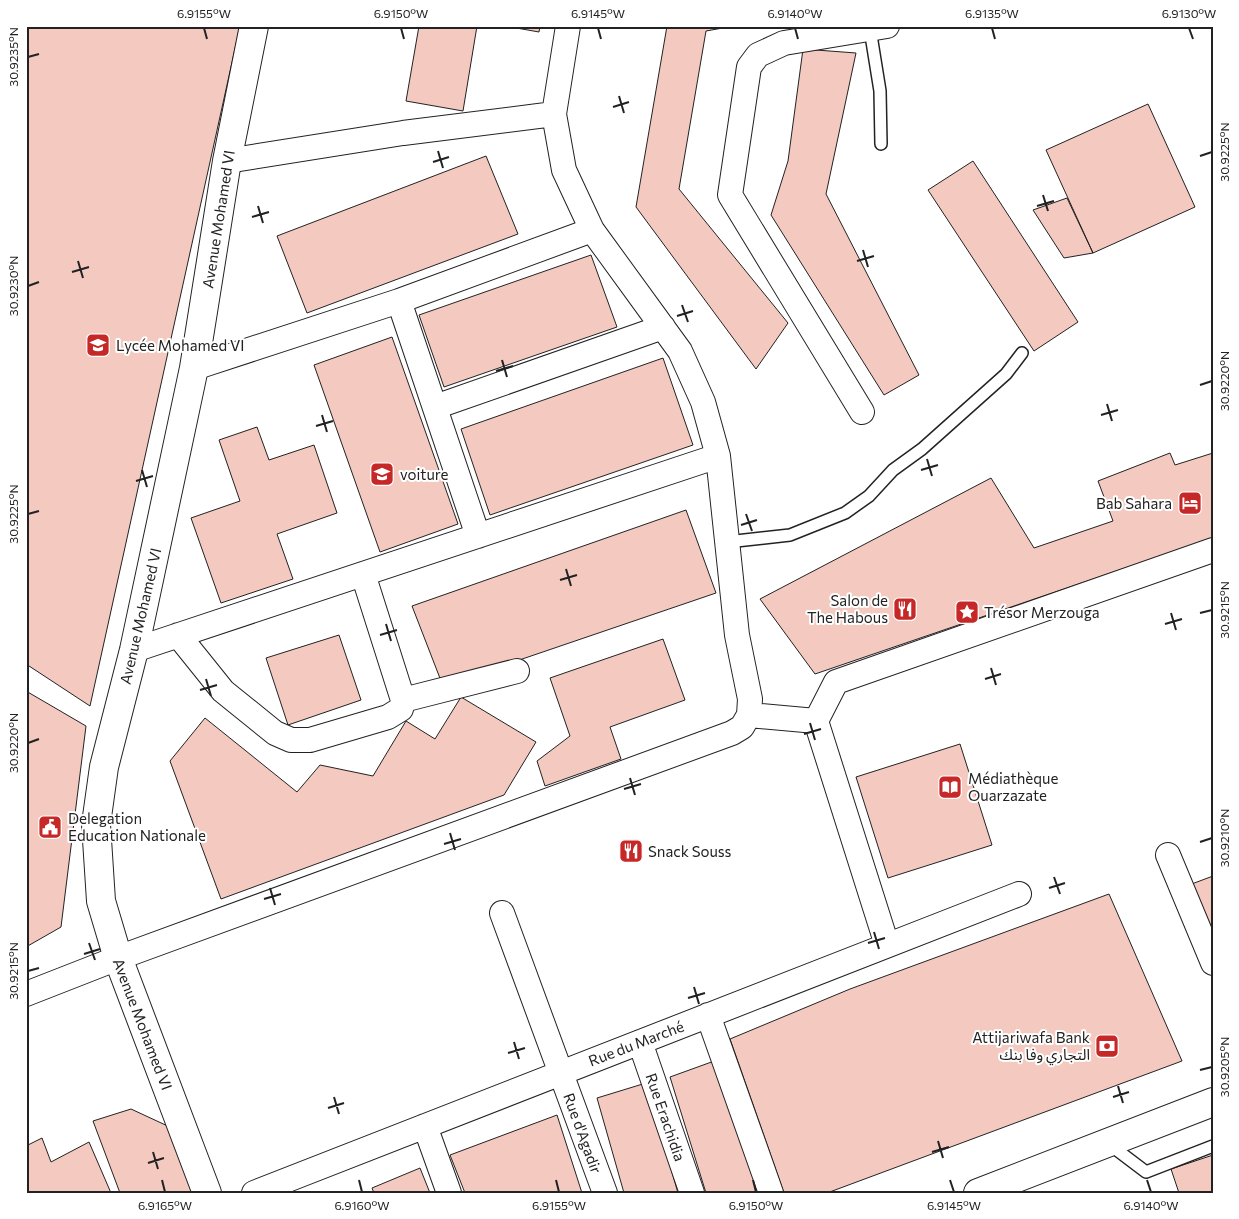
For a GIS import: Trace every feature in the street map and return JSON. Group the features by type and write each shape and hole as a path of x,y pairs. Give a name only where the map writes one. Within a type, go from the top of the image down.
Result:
{"main road":[{"name":"Avenue Mohamed VI","path":"207,1193 118,958 101,900 96,824 104,766 134,650 194,368 227,161 254,26"},
{"path":"978,1193 1213,1102"}],"street":[{"path":"26,994 118,958 732,733 742,727 749,715 750,699 737,635 718,456 703,402 690,371 663,327 592,230 564,170 554,114 568,26"},
{"path":"862,412 730,195 749,67 758,55 784,43 878,28"},
{"path":"227,161 403,133 554,114"},
{"path":"194,368 399,301 592,230"},
{"path":"399,301 478,536"},
{"path":"435,407 663,327"},
{"path":"134,650 718,456"},
{"path":"887,945 816,721 836,682 1213,550"},
{"path":"178,635 223,691 274,733 291,740 310,740 388,717 401,709 403,700 363,574"},
{"path":"403,700 517,671"},
{"path":"749,715 816,721"},
{"path":"1168,855 1213,963"},
{"name":"Rue du Marché","path":"254,1193 1019,894"},
{"name":"Rue d'Agadir","path":"502,913 605,1193"},
{"path":"708,1015 771,1193"},
{"name":"Rue Erachidia","path":"640,1042 692,1193"},
{"path":"425,1126 449,1193"}],"lane":[{"path":"878,28 881,144"},
{"path":"727,542 790,535 845,514 869,496 893,470 922,449 1006,374 1022,353"},
{"path":"1107,1143 1146,1172 1213,1146"}],"building":[{"name":"Lycée Mohamed VI","path":"26,26 240,26 90,706 26,664"},
{"path":"419,26 477,26 463,111 406,101"},
{"path":"505,26 540,26 539,32"},
{"path":"667,26 734,26 706,31 679,189 788,323 756,369 636,207"},
{"path":"803,49 856,53 826,194 919,375 884,395 771,215 788,161"},
{"path":"1148,104 1195,207 1093,253 1046,150"},
{"path":"486,156 518,234 307,313 277,236"},
{"path":"973,161 1078,322 1034,351 928,190"},
{"path":"1067,198 1093,253 1064,258 1033,210"},
{"path":"591,255 617,327 444,387 419,315"},
{"path":"392,337 458,524 380,552 314,365"},
{"path":"663,358 693,445 490,515 461,429"},
{"path":"257,427 269,460 314,445 337,513 277,534 293,579 221,603 191,518 240,501 219,440"},
{"path":"1170,453 1175,465 1213,453 1213,538 815,674 760,599 991,478 1034,548 1113,521 1098,481"},
{"path":"686,510 716,593 443,686 412,606"},
{"path":"339,635 361,700 288,725 266,658"},
{"path":"663,639 685,700 610,727 621,759 545,786 537,761 570,736 550,678"},
{"name":"Delegation Education Nationale","path":"26,691 86,726 61,927 26,947"},
{"path":"461,697 536,742 504,795 221,899 170,761 205,718 297,792 320,765 373,776 406,721 435,739"},
{"path":"960,744 992,845 888,878 856,777"},
{"path":"1213,876 1213,930 1208,932 1189,885"},
{"path":"1109,894 1182,1061 827,1193 784,1193 730,1039 850,989"},
{"path":"717,1060 761,1193 706,1193 670,1077"},
{"path":"646,1083 678,1193 624,1193 597,1098"},
{"path":"131,1109 172,1128 195,1193 120,1193 93,1121"},
{"path":"557,1115 582,1193 465,1193 450,1155"},
{"path":"42,1138 51,1162 89,1142 111,1193 26,1193 26,1146"},
{"path":"1213,1155 1213,1193 1179,1193 1171,1169"},
{"path":"420,1168 430,1193 374,1193 372,1188"}],"place":[{"name":"Lycée Mohamed VI","path":"98,345"},
{"name":"voiture","path":"382,474"},
{"name":"Bab Sahara","path":"1190,503"},
{"name":"Salon de The Habous","path":"905,609"},
{"name":"Trésor Merzouga","path":"967,612"},
{"name":"Médiathèque Ouarzazate","path":"950,787"},
{"name":"Delegation Education Nationale","path":"50,827"},
{"name":"Snack Souss","path":"631,851"},
{"name":"Attijariwafa Bank التجاري وفا بنك","path":"1107,1046"}]}
